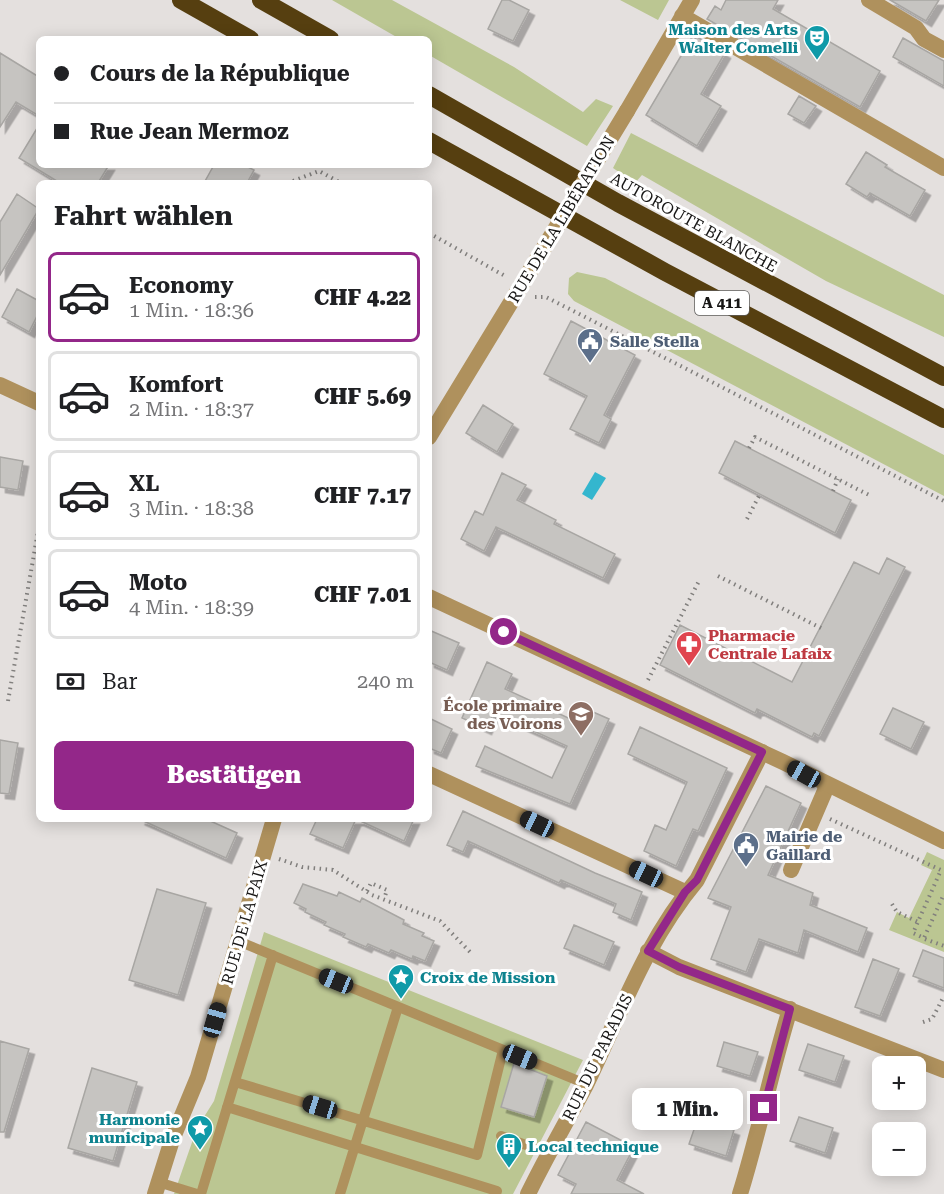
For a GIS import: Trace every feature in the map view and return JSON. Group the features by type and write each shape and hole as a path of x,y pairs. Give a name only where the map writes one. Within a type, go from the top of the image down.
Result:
{"highway":[{"path":"181,0 245,36"},
{"path":"261,0 325,36"},
{"name":"AUTOROUTE BLANCHE","path":"432,97 648,219 944,377"},
{"name":"A 411","path":"432,143 665,272 944,419"}],"street":[{"name":"RUE DE LA LIBÉRATION","path":"432,432 692,0"},
{"path":"869,0 916,28 924,39 944,50"},
{"path":"682,16 944,168"},
{"path":"0,385 36,402"},
{"path":"432,598 762,752 827,786 944,841"},
{"path":"432,775 685,892 697,880 762,752"},
{"path":"791,870 827,786"},
{"name":"RUE DE LA PAIX","path":"156,1188 198,1077 273,822"},
{"name":"RUE DU PARADIS","path":"528,1194 586,1084 648,951 685,892"},
{"path":"648,951 679,967 944,1071"},
{"path":"740,1194 761,1125 766,1093 790,1009"}],"lane":[{"path":"238,941 586,1084"},
{"path":"156,1188 194,1193 228,1107 273,956"},
{"path":"340,1194 398,1007"},
{"path":"235,1082 477,1155 503,1050"},
{"path":"228,1107 498,1191 496,1194"},
{"path":"501,1136 548,1153"}],"path":[{"path":"296,180 319,171 336,180"},
{"path":"432,234 505,276 501,282 530,298 546,297 944,501"},
{"path":"749,448 755,438 869,495"},
{"path":"833,491 838,479"},
{"path":"747,519 760,494"},
{"path":"8,701 36,543"},
{"path":"718,576 821,628"},
{"path":"640,695 699,579"},
{"path":"816,813 941,870 942,875 913,933 924,938 944,894"},
{"path":"264,854 302,867 333,870 367,891 440,921 470,952"},
{"path":"367,891 371,883 387,890 384,899"},
{"path":"892,904 897,912 918,922"},
{"path":"925,939 944,946"},
{"path":"923,1022 932,1019 944,996"}],"green space":[{"path":"332,0 392,0 514,67 583,112 596,99 613,106 587,146 432,57 432,36 395,36"},
{"path":"620,0 669,0 658,20"},
{"path":"631,133 944,295 944,337 826,281 642,175 635,183 613,168"},
{"path":"577,272 605,278 944,455 944,496 574,301 568,294 569,278"},
{"path":"927,852 944,860 944,952 889,930 897,912 909,918 932,870 921,865"},
{"path":"264,932 583,1060 513,1194 174,1194 197,1128 214,1101"}],"water":[{"path":"595,472 606,478 592,500 582,494"}],"building":[{"path":"502,0 509,0 529,10 513,41 488,29"},
{"name":"Maison des Arts Walter Comelli","path":"726,0 778,0 773,9 880,71 860,107 707,19 715,6 721,10"},
{"path":"890,0 939,0 926,21"},
{"path":"697,37 725,53 701,94 721,106 697,146 646,115 691,39 694,40"},
{"path":"903,38 944,61 944,86 893,57"},
{"path":"0,53 36,75 36,114 16,102 0,127"},
{"path":"799,96 816,106 804,123 788,114"},
{"path":"36,130 36,168 107,168 100,180 55,180 19,158"},
{"path":"866,152 887,165 885,167 925,190 910,216 870,193 867,197 846,184"},
{"path":"212,168 250,168 254,170 249,180 206,180"},
{"path":"17,194 36,207 36,214 0,275 0,222"},
{"path":"17,289 36,299 36,318 29,332 2,317"},
{"name":"Salle Stella","path":"571,321 635,355 604,415 611,419 599,443 570,429 587,396 544,374"},
{"path":"483,405 513,424 497,452 466,433"},
{"path":"735,441 851,500 835,533 719,473"},
{"path":"0,457 23,461 18,490 0,487"},
{"path":"502,473 526,485 517,500 556,520 554,524 615,554 603,578 496,527 484,551 461,539 475,511 483,515"},
{"path":"887,558 905,567 819,736 814,733 812,737 757,709 755,713 660,665 680,625 792,682 854,562 879,574"},
{"path":"432,631 459,643 447,670 432,663"},
{"path":"487,662 512,674 505,689 577,722 584,708 609,719 570,804 476,766 485,746 552,778 567,746 494,713 486,729 462,718"},
{"path":"893,708 924,722 911,749 880,734"},
{"path":"432,719 452,729 441,753 432,749"},
{"path":"640,727 727,768 698,831 693,829 676,866 644,851 655,825 666,830 687,782 628,754"},
{"path":"0,740 18,743 9,794 0,793"},
{"name":"Mairie de Gaillard","path":"766,786 801,803 768,875 813,893 810,905 867,928 858,952 804,930 798,953 759,939 746,972 711,959 731,907 708,898"},
{"path":"463,811 595,873 642,892 631,920 613,912 616,904 561,880 559,883 468,841 463,852 447,845"},
{"path":"146,822 213,822 237,833 226,858"},
{"path":"316,822 355,822 343,848 310,834"},
{"path":"363,822 413,822 404,841"},
{"path":"303,884 337,896 339,892 360,902 362,898 404,920 403,924 424,933 422,936 434,941 425,961 413,956 412,959 391,950 389,953 368,944 366,947 343,937 345,934 324,925 326,922 305,912 306,909 294,903"},
{"path":"157,889 206,903 178,995 129,980"},
{"path":"574,925 614,942 604,965 564,948"},
{"path":"923,950 944,958 944,988 913,976"},
{"path":"873,959 899,969 880,1016 855,1007"},
{"path":"0,1041 29,1049 4,1132 0,1132"},
{"path":"724,1042 758,1052 750,1076 717,1066"},
{"path":"808,1044 844,1056 835,1082 799,1070"},
{"path":"514,1063 547,1076 534,1117 501,1107"},
{"path":"92,1068 137,1082 113,1161 68,1148"},
{"path":"799,1117 833,1128 825,1153 790,1141"},
{"path":"698,1118 734,1130 726,1156 689,1144"},
{"path":"586,1122 634,1147 617,1180 644,1194 571,1194 576,1184 558,1175"}],"place":[{"name":"Maison des Arts Walter Comelli","path":"817,61"},
{"name":"Salle Stella","path":"590,364"},
{"name":"Pharmacie Centrale Lafaix","path":"689,667"},
{"name":"École primaire des Voirons","path":"581,737"},
{"name":"Mairie de Gaillard","path":"746,868"},
{"name":"Croix de Mission","path":"401,1000"},
{"name":"Harmonie municipale","path":"200,1151"},
{"name":"Local technique","path":"509,1169"}],"route":[{"path":"504,632 762,752 697,880 685,892 657,933 648,951 679,967 790,1009 766,1093 764,1108"}]}
